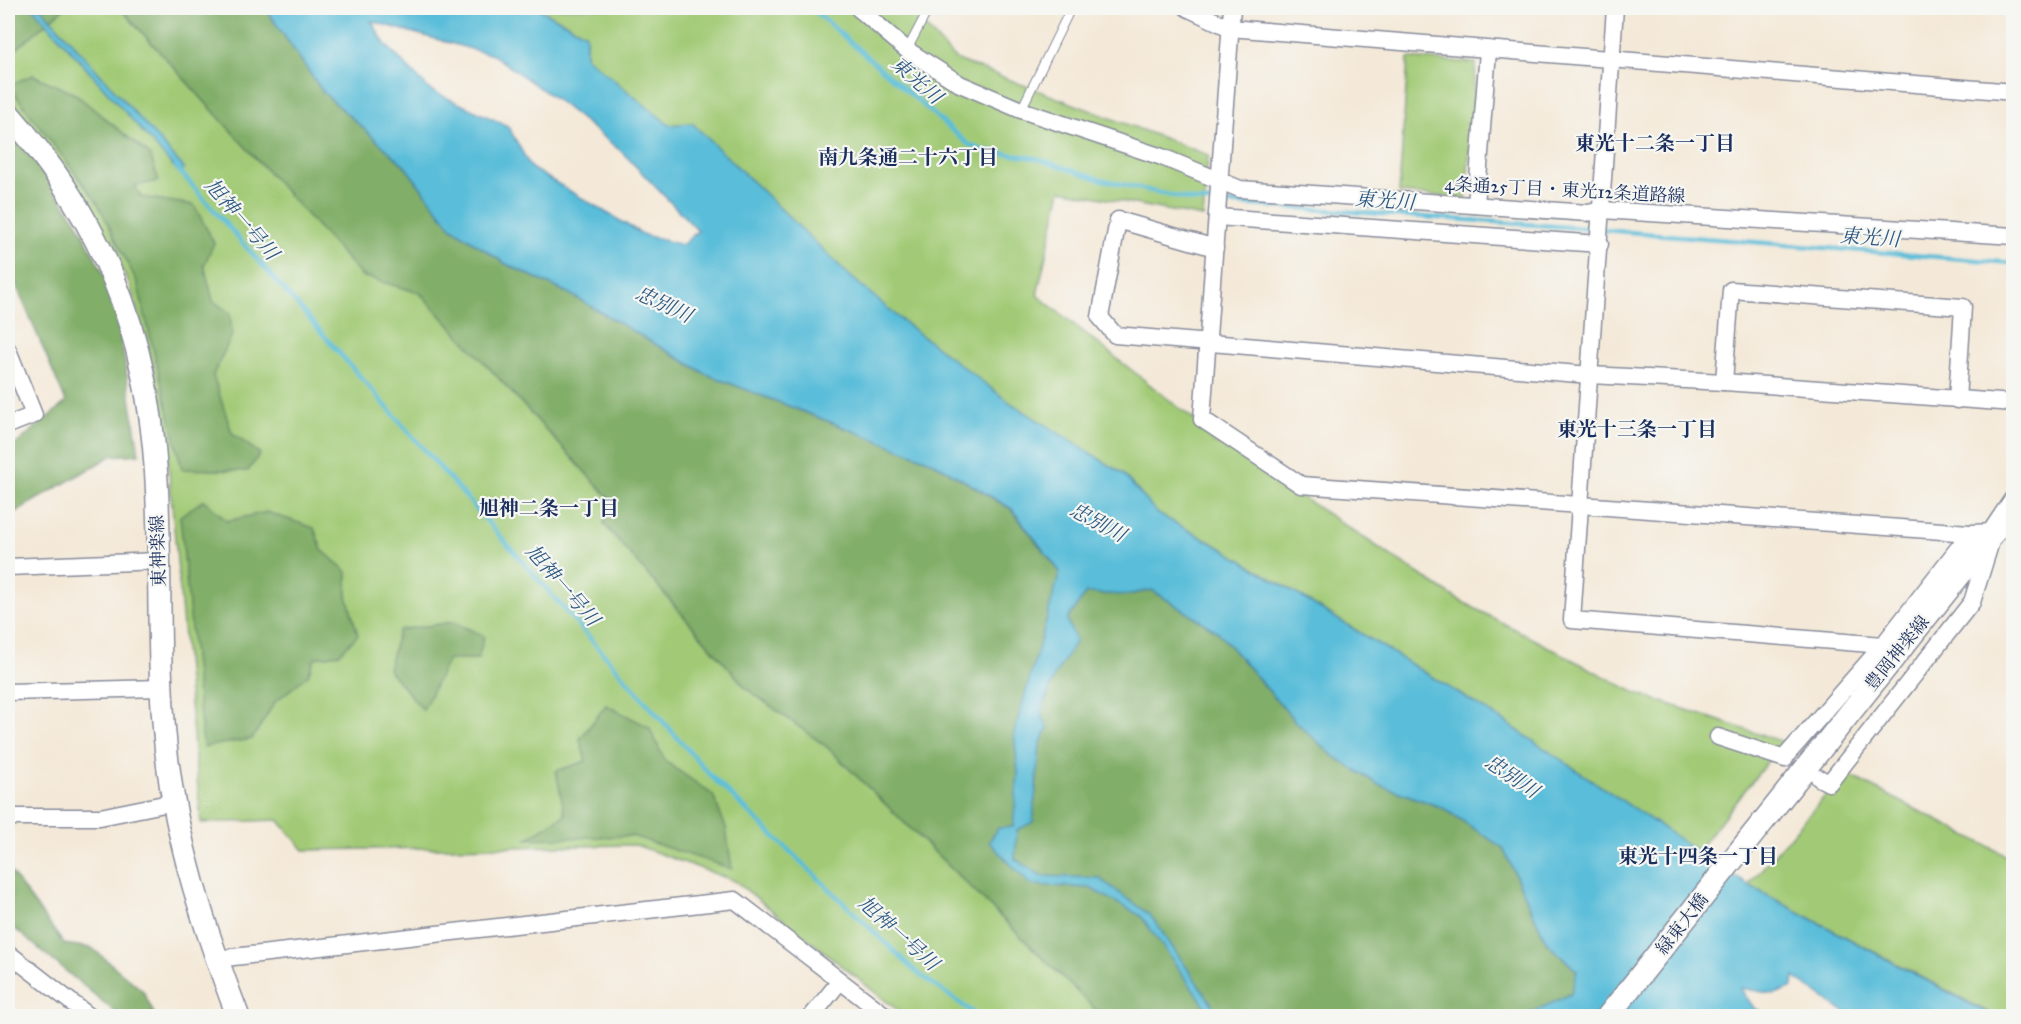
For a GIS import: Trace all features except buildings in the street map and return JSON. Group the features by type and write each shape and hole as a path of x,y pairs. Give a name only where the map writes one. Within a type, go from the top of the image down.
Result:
{"street":[{"path":"858,8 907,50 960,84 1021,110 1162,157 1218,200 1601,229"},
{"path":"1187,8 1230,28 1488,51 2013,92"},
{"path":"1232,8 1202,419 1301,485 1581,507 1970,533 1994,532 1972,602 1829,783 1819,778"},
{"path":"1616,8 1572,620 1883,645"},
{"path":"1476,205 1488,51"},
{"name":"東神楽線","path":"8,113 34,144 85,218 122,292 143,372 151,420 156,474 166,750 189,876 238,1017"},
{"name":"4条通25丁目・東光12条道路線","path":"1218,200 1240,189 1588,213 1601,229 2013,236"},
{"path":"1215,248 1118,219 1100,317 1115,334 1208,344 1590,375 1724,382 2013,404"},
{"path":"1724,382 1731,290 1951,306 1963,307 1957,400"},
{"path":"8,350 34,415 8,425"},
{"name":"豊岡神楽線","path":"1778,803 1994,532 2013,502"},
{"path":"1718,737 1785,759 1883,645 1970,533"},
{"path":"8,567 159,561"},
{"path":"8,692 162,688"},
{"path":"8,817 100,817 174,802"},
{"name":"緑東大橋","path":"1608,1017 1778,803"},
{"path":"216,959 735,900 886,1017"},
{"path":"8,953 88,1017"},
{"path":"812,1017 840,981"}],"lane":[{"path":"907,50 929,8"},
{"path":"1021,110 1071,8"}],"green space":[{"path":"8,8 64,8 8,56"},
{"path":"64,8 120,8 362,275 420,293 610,499 604,524 747,689 827,747 1095,1009 1106,1016 905,1016 735,881 636,845 304,850 278,820 201,823 167,451 154,371 130,285 91,208 8,96 8,56"},
{"path":"120,8 265,8 323,92 404,165 451,227 506,264 570,294 706,374 931,461 1011,509 1060,572 1127,595 1152,590 1218,632 1295,721 1332,755 1377,784 1443,808 1503,848 1547,943 1577,971 1572,994 1524,1016 1106,1016 1095,1009 827,747 747,689 604,524 610,499 420,293 362,276"},
{"path":"537,8 908,8 955,59 1208,155 1203,217 1061,190 1037,295 1192,418 1291,490 1457,599 1636,693 1783,742 1697,851 1502,720 1225,550 1158,514 1122,473 1012,404 905,323 586,57 586,34"},
{"path":"1408,58 1476,63 1466,198 1399,193"},
{"path":"33,75 75,94 150,155 159,181 135,186 141,197 194,205 214,243 204,265 213,301 230,313 232,335 213,375 232,433 260,454 248,471 182,469 137,282 97,202 8,85"},
{"path":"8,127 77,222 114,294 139,454 111,456 10,515 8,548 8,451 66,402 8,266"},
{"path":"204,500 227,521 267,512 314,528 322,550 347,572 347,596 358,635 339,654 315,658 308,675 275,702 252,739 203,747 180,516"},
{"path":"453,622 484,636 478,659 448,659 423,710 388,669 399,630"},
{"path":"606,705 649,727 665,761 713,795 726,828 732,869 632,836 527,839 565,815 556,771 586,761 580,739"},
{"path":"1845,773 2013,859 2013,1016 1995,1016 1748,885"},
{"path":"8,868 64,944 92,948 143,991 155,1016 120,1016 8,923"}],"water":[{"path":"33,8 41,8 184,168 179,173"},
{"name":"忠別川","path":"265,8 537,8 586,34 586,57 669,125 692,123 850,276 905,323 1012,404 1122,473 1158,514 1225,550 1502,720 1748,885 1993,1016 1850,1016 1794,977 1793,987 1775,994 1740,988 1754,1008 1769,1016 1524,1016 1571,994 1577,971 1547,943 1503,848 1443,808 1377,784 1332,755 1295,721 1218,632 1152,590 1127,595 1086,593 1067,620 1076,641 1055,675 1041,713 1048,728 1040,745 1033,822 1017,830 1015,859 1042,876 1099,878 1151,916 1212,1004 1215,1016 1209,1016 1206,1007 1141,916 1090,888 1031,885 989,842 998,828 1013,827 1018,774 1014,733 1060,572 1012,509 931,461 706,374 570,294 506,264 451,227 404,165 323,92","holes":["371,21 493,55 561,103 622,152 698,231 682,245 644,235 531,168 508,126 430,90 385,44"]}],"waterway":[{"name":"東光川","path":"811,8 968,144 982,150 1035,158 1099,179 1195,201 1595,229"},
{"name":"旭神一号川","path":"176,167 710,775 916,972 978,1016"},
{"name":"東光川","path":"1604,230 2014,263"}],"district":[{"name":"東光十二条一丁目","path":"1655,143"},
{"name":"南九条通二十六丁目","path":"908,157"},
{"name":"東光十三条一丁目","path":"1637,429"},
{"name":"旭神二条一丁目","path":"549,508"},
{"name":"東光十四条一丁目","path":"1698,856"}]}
